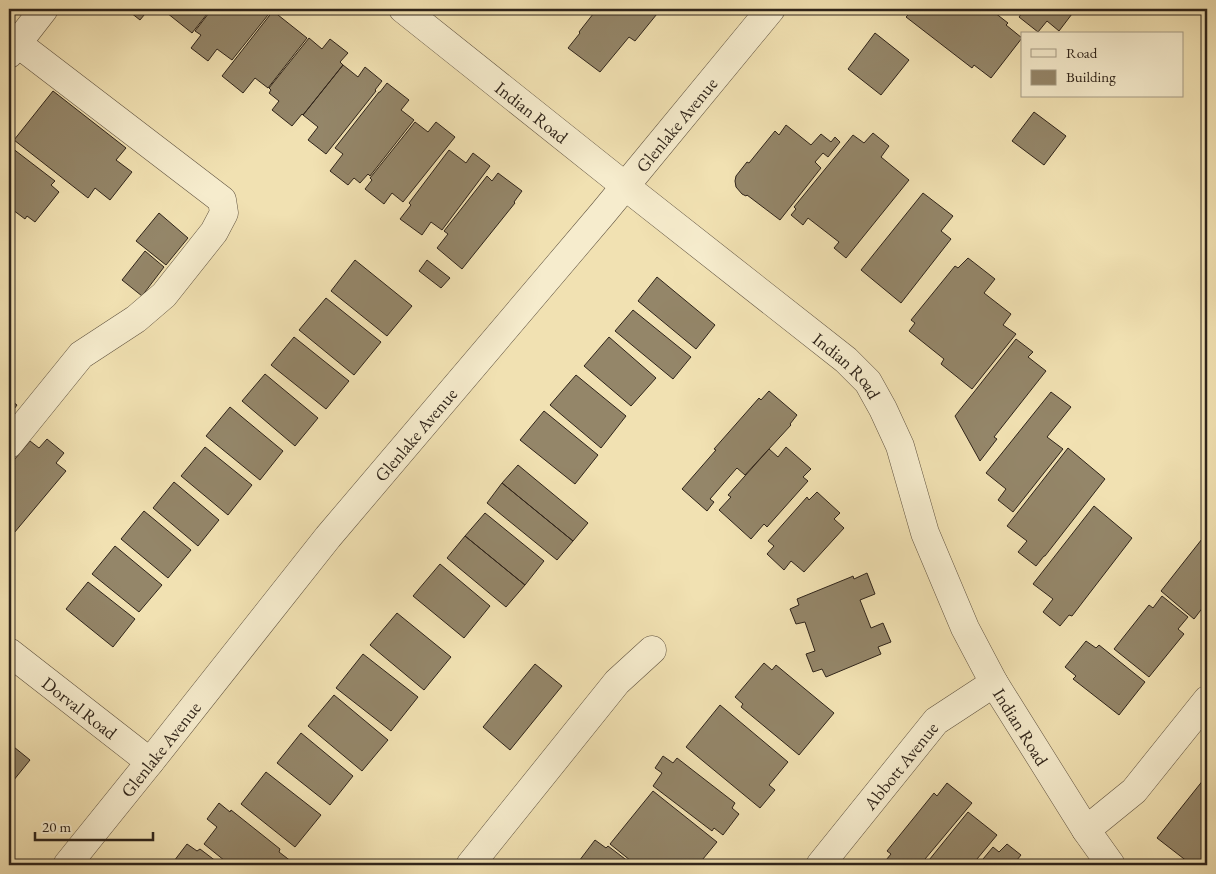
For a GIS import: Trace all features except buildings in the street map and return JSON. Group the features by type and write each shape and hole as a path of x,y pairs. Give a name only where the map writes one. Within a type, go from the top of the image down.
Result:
{"street":[{"path":"9,444 81,355 136,319 164,295 214,232 224,213 222,200 13,48 44,9"},
{"name":"Indian Road","path":"403,9 846,360 868,382 900,446 925,533 965,628 994,683 1086,830 1111,865"},
{"name":"Glenlake Avenue","path":"67,865 328,537 625,186 771,9"},
{"path":"470,865 617,682 652,650"},
{"name":"Dorval Road","path":"9,652 150,762"},
{"name":"Abbott Avenue","path":"820,865 936,721 994,683"},
{"path":"1086,830 1134,791 1207,700"}]}
